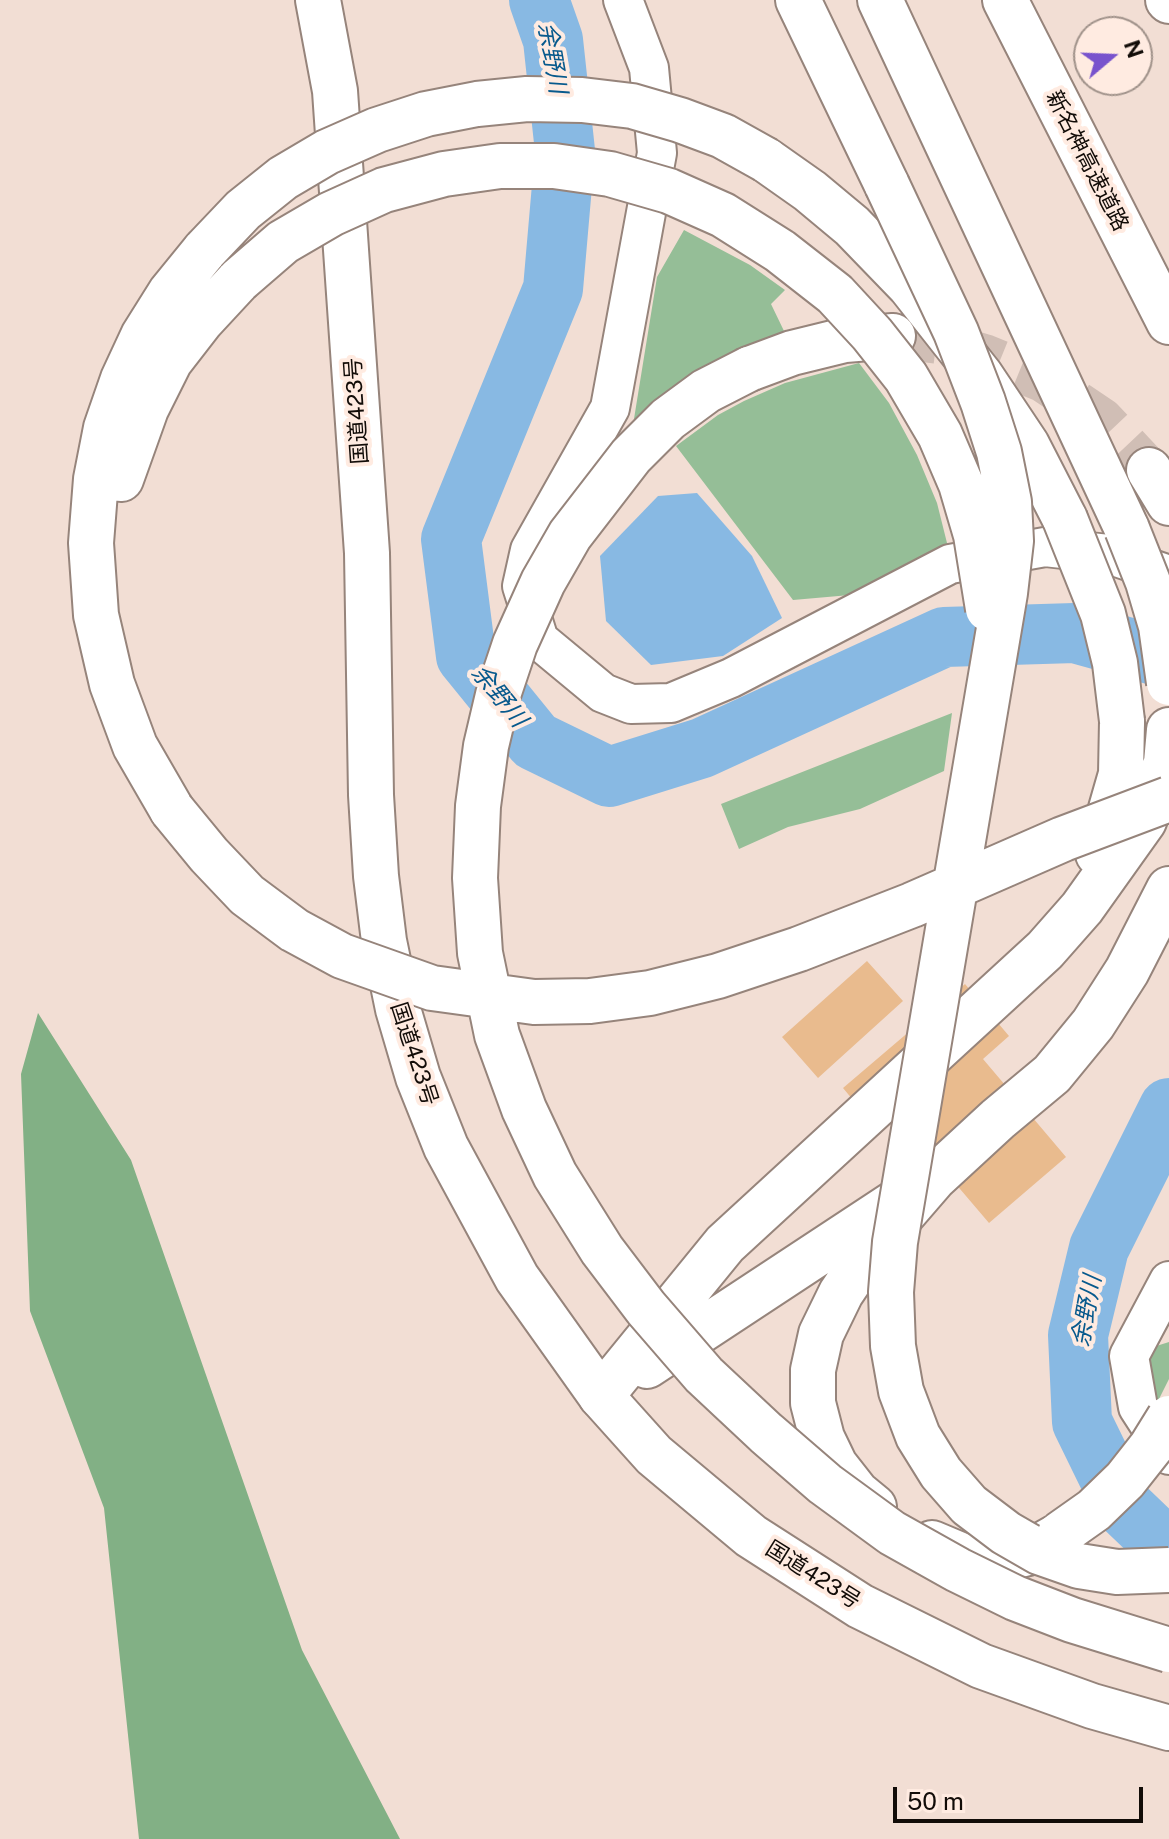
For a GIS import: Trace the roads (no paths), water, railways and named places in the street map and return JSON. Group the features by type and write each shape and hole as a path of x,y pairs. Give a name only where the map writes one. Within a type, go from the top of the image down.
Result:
{"highway":[{"name":"国道423号","path":"318,0 335,91 367,553 376,876 384,941 406,1036 418,1077 446,1147 517,1278 601,1396 654,1455 751,1536 860,1606 981,1666 1092,1706 1169,1728"},
{"path":"798,0 956,332 999,452 1009,502 1011,541 1005,593 895,1242 891,1292 893,1346 901,1391 918,1436 941,1473 969,1505 1006,1533 1039,1552 1079,1566 1117,1572 1169,1570"},
{"path":"880,0 1127,529 1161,626 1169,683"},
{"name":"新名神高速道路","path":"1005,0 1167,318"},
{"path":"1045,950 1076,903 1102,845 1121,774 1122,721 1115,663 1103,614 1065,519 1027,445 981,376 910,286 852,226 810,191 766,160 723,136 632,106 582,100 527,99 477,104 426,114 389,126 327,152 283,178 243,210 170,293 143,336 123,379 106,428 96,479 91,543 96,615 112,684 135,746 172,810 209,855 247,895 294,930 342,956 432,988 534,1002 590,1001 650,993 718,976 799,949 912,905 1063,839 1168,764"},
{"path":"112,684 104,617 105,571 112,514 127,459 146,409 170,361 239,280 283,242 331,214 384,190 444,174 500,166 554,166 610,174 669,191 723,215 780,251 835,294 872,334 913,389 940,435 956,472 976,535 985,581 992,667"},
{"path":"893,336 845,340 792,353 749,369 693,400 668,419 631,456 570,535 543,582 515,644 495,708 478,806 475,878 480,953 497,1035 524,1109 555,1175 602,1250 646,1308 704,1375 766,1433 825,1484 892,1533 944,1562 1072,1620 1169,1650"},
{"path":"601,1396 725,1244 1045,950 1082,908 1144,821 1168,764"},
{"path":"1169,889 1127,971 1093,1024 1052,1074 934,1178 864,1259 841,1293 821,1334 813,1370 813,1403 822,1438 835,1465 857,1493 882,1515 945,1550 970,1559 997,1561 1028,1553 1094,1510 1125,1480 1169,1418"},
{"path":"601,1396 934,1178"}],"street":[{"path":"623,0 649,68 657,153 610,408 530,550 522,586 539,640 603,693 631,704 671,703 731,678 950,564 1045,547 1108,554 1169,575"},
{"path":"1169,1281 1129,1356 1138,1407 1169,1455"}],"water":[{"path":"697,493 752,556 782,618 723,656 651,665 606,621 600,556 658,496"}],"waterway":[{"name":"余野川","path":"539,0 553,40 565,151 553,289 451,539 466,656 535,741 609,777 702,748 944,637 1075,633 1169,659"},
{"name":"余野川","path":"1169,1108 1099,1248 1078,1335 1082,1422 1123,1506 1169,1550"}],"tunnel":[{"path":"893,336 938,342 984,356 1043,380 1102,420 1149,470"}]}
